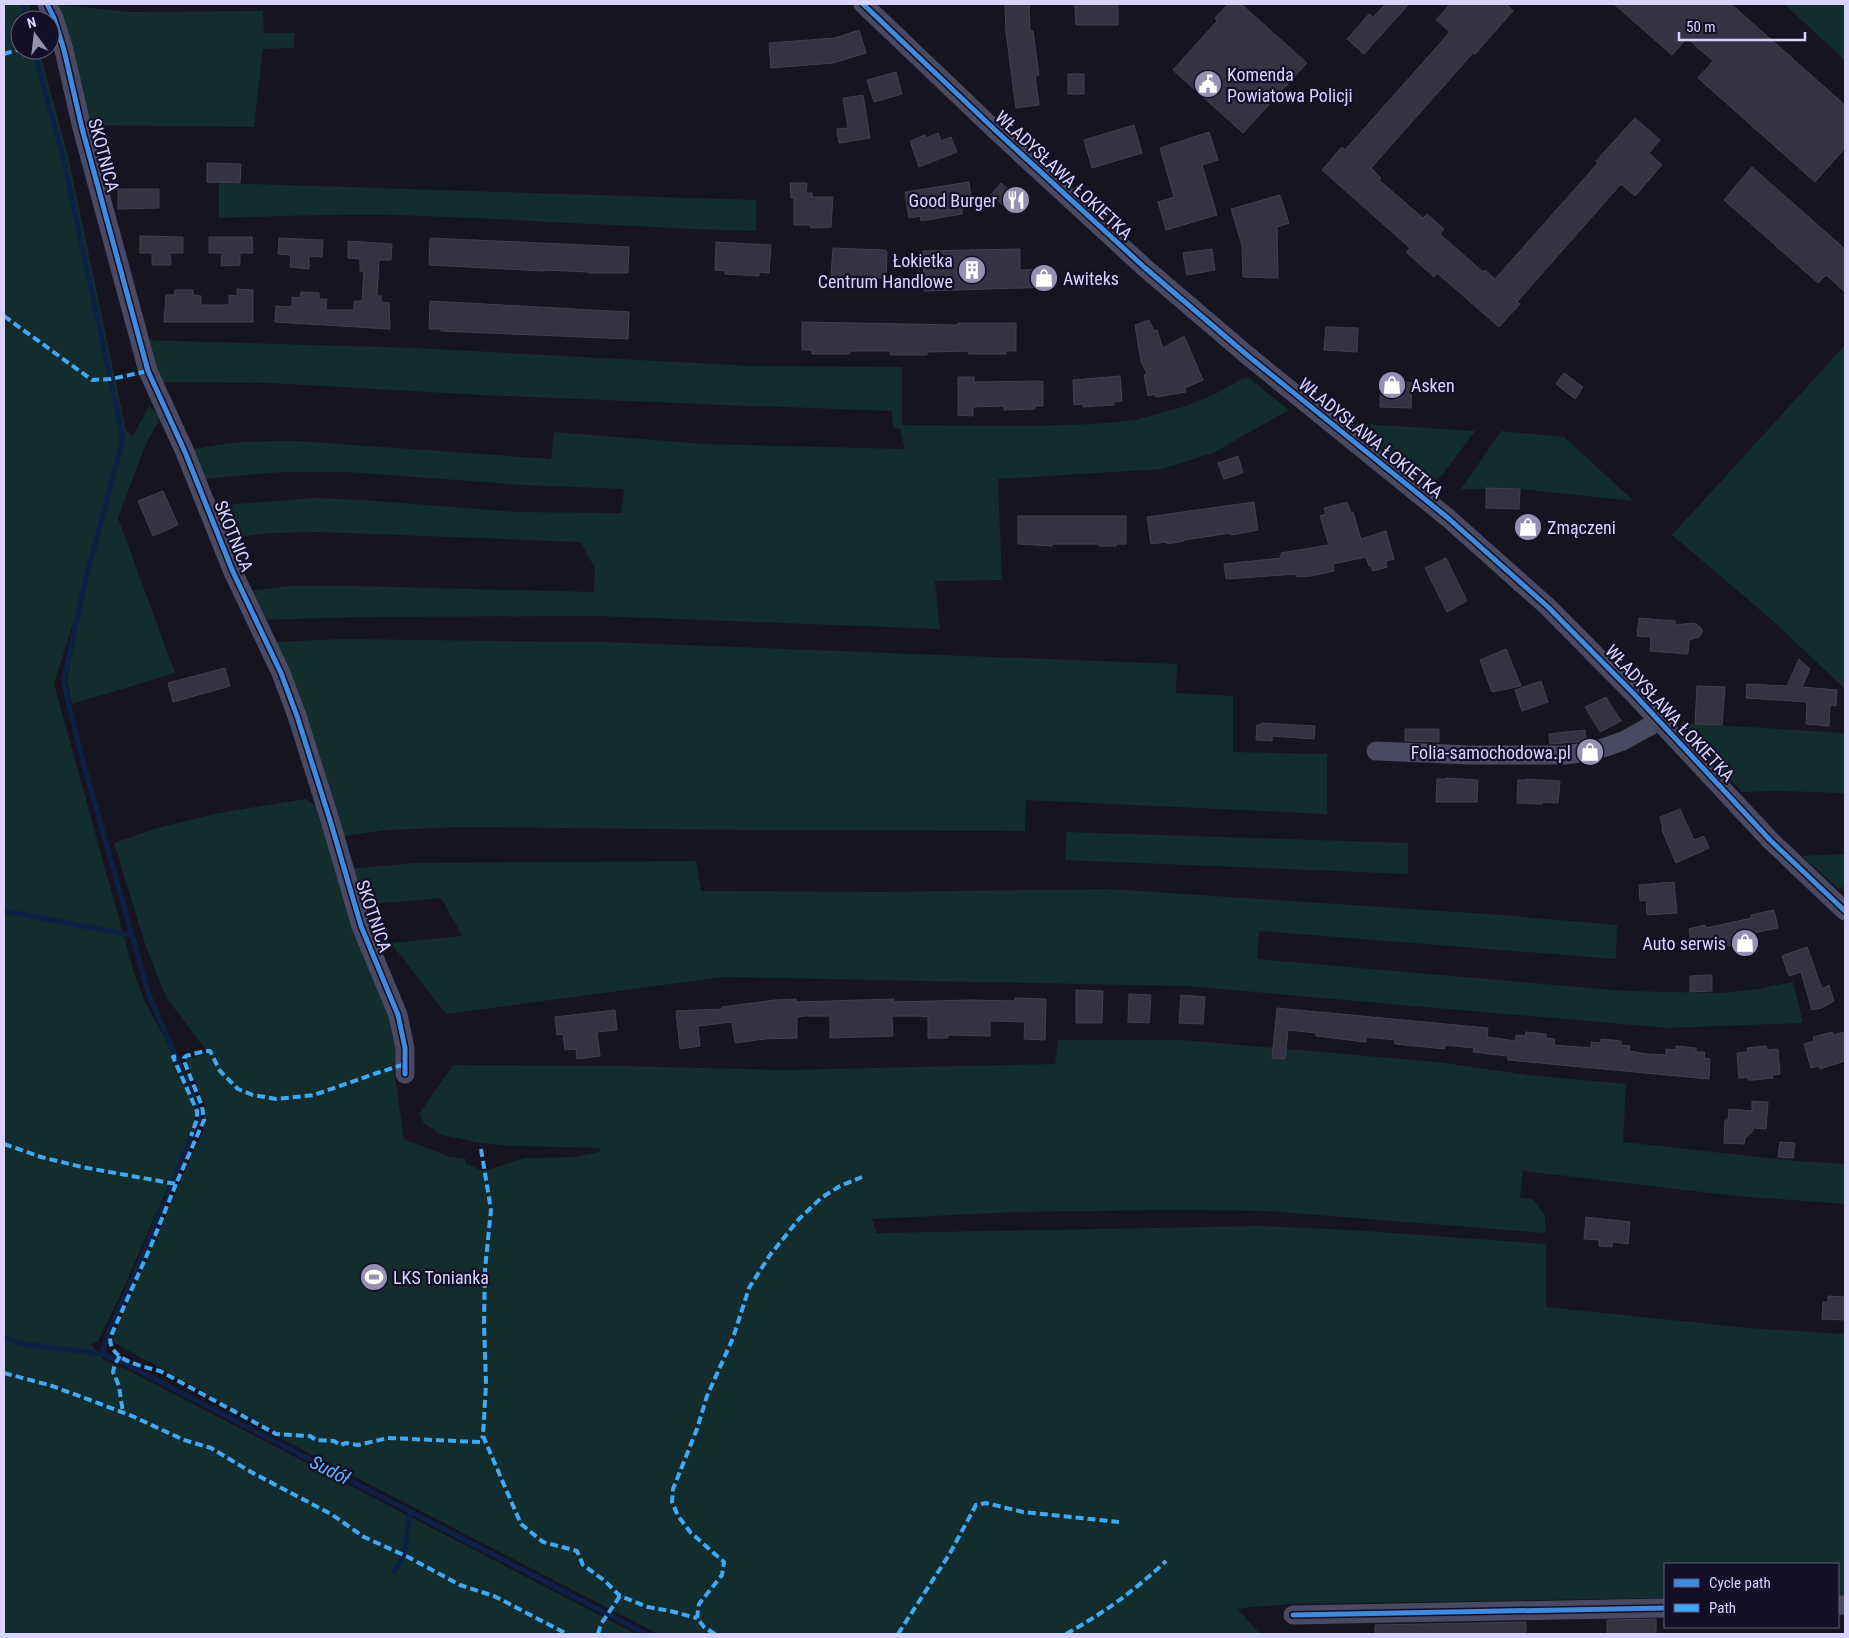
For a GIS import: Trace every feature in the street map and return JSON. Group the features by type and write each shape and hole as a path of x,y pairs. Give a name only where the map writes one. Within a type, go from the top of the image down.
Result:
{"street":[{"name":"SKOTNICA","path":"47,4 54,18 64,50 82,128 150,376 185,452 233,572 267,641 284,682 330,820 361,926 398,1014 405,1048 405,1074"},
{"name":"WŁADYSŁAWA ŁOKIETKA","path":"862,4 1144,267 1247,356 1429,503 1509,571 1548,607 1659,721 1770,840 1845,911"},
{"path":"1376,751 1469,755 1565,755 1601,749 1639,733 1659,721"},
{"path":"1293,1615 1664,1608"}],"green space":[{"path":"29,4 30,10 10,10 10,60 42,60 68,156 126,430 133,436 149,406 161,416 145,446 118,518 175,673 72,704 67,680 80,615 76,614 54,684 134,973 145,1002 168,1044 196,1107 194,1128 120,1296 98,1341 91,1345 104,1360 124,1368 636,1634 4,1634 4,5"},
{"path":"52,4 130,12 263,11 264,33 294,33 294,48 263,49 254,127 85,125 60,33 60,10 54,10"},
{"path":"1784,4 1845,4 1845,60"},
{"path":"219,183 756,200 756,231 398,215 219,218"},
{"path":"142,340 416,348 753,366 902,367 902,425 1024,426 1095,424 1135,420 1183,407 1213,395 1242,379 1249,378 1289,410 1213,453 1162,469 998,479 1002,580 935,581 940,629 596,616 363,617 262,620 248,591 290,586 355,586 594,592 595,568 580,542 320,532 270,533 224,539 212,506 313,498 364,500 516,512 621,513 624,489 523,485 347,472 282,472 201,479 189,451 230,443 298,441 551,459 554,432 705,444 905,449 900,429 893,428 892,411 481,395 269,383 156,382"},
{"path":"1845,345 1845,689 1773,621 1672,535"},
{"path":"1347,423 1475,431 1442,475 1426,485 1420,483"},
{"path":"1501,431 1564,437 1634,501 1520,489 1461,489"},
{"path":"341,639 605,642 1177,664 1176,693 1233,696 1233,752 1327,754 1327,814 1026,800 1025,831 463,827 386,830 339,837 274,642"},
{"path":"1681,723 1845,733 1845,793 1742,792 1684,729"},
{"path":"306,799 320,809 395,1026 398,1069 394,1071 404,1139 450,1157 465,1158 465,1163 483,1171 525,1158 575,1157 600,1152 600,1148 510,1146 441,1135 424,1123 419,1114 453,1065 621,1066 784,1070 1055,1064 1058,1040 1183,1040 1437,1062 1527,1075 1626,1084 1623,1142 1797,1161 1845,1164 1845,1204 1736,1196 1523,1171 1520,1198 1533,1199 1545,1215 1546,1233 1267,1211 1015,1212 872,1219 877,1233 1260,1226 1351,1230 1546,1244 1546,1307 1749,1328 1845,1334 1845,1595 1839,1595 1839,1563 1664,1563 1664,1598 1292,1604 1238,1609 1260,1634 658,1634 274,1435 276,1432 111,1341 203,1132 205,1106 185,1059 208,1053 166,997 145,944 114,843 157,828 219,813"},
{"path":"1067,832 1408,843 1408,874 1065,860"},
{"path":"1845,854 1845,887 1838,888 1802,856"},
{"path":"696,861 701,891 877,892 1110,889 1502,915 1617,925 1616,959 1259,931 1257,959 1626,991 1721,993 1758,989 1793,982 1803,1023 1668,1028 1185,986 723,977 446,1014 391,943 462,936 441,898 360,905 349,869 414,863"}],"building":[{"path":"1005,4 1029,4 1030,31 1033,31 1039,75 1035,76 1039,105 1016,108 1006,32"},
{"path":"1075,4 1118,4 1118,25 1076,25"},
{"path":"1228,4 1241,4 1307,63 1243,133 1173,70 1217,21 1215,18"},
{"path":"1386,4 1409,4 1364,54 1347,39 1369,14 1373,17"},
{"path":"1450,4 1506,4 1513,11 1371,168 1381,178 1379,180 1423,218 1427,214 1444,229 1440,234 1483,272 1485,270 1495,279 1598,163 1596,161 1635,118 1660,140 1649,153 1662,165 1635,196 1621,184 1517,302 1520,304 1499,327 1437,273 1434,277 1406,252 1410,248 1322,170 1342,147 1345,150 1450,32 1436,20"},
{"path":"1614,4 1731,4 1845,105 1845,148 1815,182 1698,78 1713,61 1687,38 1672,55"},
{"path":"859,30 866,53 833,63 771,68 769,43 835,38"},
{"path":"896,72 902,94 874,102 867,80"},
{"path":"1068,74 1084,74 1084,94 1068,94"},
{"path":"863,95 870,138 839,143 837,129 848,128 843,98"},
{"path":"1134,125 1142,153 1092,168 1084,140"},
{"path":"1209,132 1218,160 1202,165 1217,215 1166,230 1158,202 1174,197 1160,148"},
{"path":"938,133 941,141 951,137 957,152 919,167 910,141 925,135 926,138"},
{"path":"207,163 241,164 240,183 207,182"},
{"path":"1752,167 1845,249 1845,292 1826,275 1818,283 1724,200"},
{"path":"969,182 972,207 962,209 962,214 921,221 920,216 909,218 905,192"},
{"path":"790,183 807,183 806,193 812,193 812,197 833,197 831,227 811,228 809,225 794,225 794,198 791,198"},
{"path":"1001,183 1019,199 1009,211 991,195"},
{"path":"118,189 159,189 159,208 118,209"},
{"path":"1280,195 1289,223 1277,227 1278,278 1243,277 1242,245 1231,209"},
{"path":"140,236 183,237 183,253 170,253 171,265 152,265 152,253 140,253"},
{"path":"209,237 252,237 253,253 240,253 240,265 221,266 222,253 209,253"},
{"path":"279,238 323,240 322,257 309,256 309,269 290,267 291,255 278,254"},
{"path":"430,238 629,247 628,273 588,273 429,265"},
{"path":"348,241 392,244 391,260 379,260 377,296 381,296 381,302 389,303 390,329 275,322 276,306 292,307 292,297 300,298 301,292 319,293 319,299 327,299 326,309 328,310 354,310 354,301 362,301 364,271 360,271 360,259 348,258"},
{"path":"716,242 771,245 769,273 759,272 759,276 725,274 725,271 715,270"},
{"path":"833,248 885,250 887,252 886,278 876,278 876,281 841,280 841,276 831,276"},
{"name":"Łokietka Centrum Handlowe","path":"1020,249 1020,270 1053,269 1053,287 924,291 923,251"},
{"path":"1212,249 1215,270 1187,275 1183,253"},
{"path":"237,289 253,290 253,322 164,322 166,295 174,295 175,290 193,290 193,295 201,296 201,305 229,305 229,295 237,296"},
{"path":"430,301 629,312 628,339 429,329"},
{"path":"1149,320 1154,331 1157,330 1163,348 1184,336 1203,380 1185,388 1186,392 1156,397 1155,394 1148,396 1144,375 1147,374 1141,361 1135,325"},
{"path":"802,322 958,325 958,323 1016,323 1016,351 1006,351 1006,354 968,354 969,351 927,352 927,355 890,355 890,351 850,351 850,354 812,354 812,350 802,350"},
{"path":"1326,327 1358,328 1357,352 1324,350"},
{"path":"1564,373 1583,387 1575,399 1556,384"},
{"path":"1120,376 1122,401 1114,402 1114,405 1083,407 1083,404 1074,405 1073,380"},
{"path":"1381,376 1404,377 1404,382 1412,383 1411,408 1380,407"},
{"path":"958,377 974,377 974,382 1043,382 1043,406 1035,406 1035,409 1004,410 1004,406 973,407 973,416 958,415"},
{"path":"1238,456 1243,473 1224,479 1218,463"},
{"path":"1486,488 1520,489 1519,509 1486,508"},
{"path":"163,491 178,525 153,536 138,501"},
{"path":"1254,502 1258,530 1167,544 1167,542 1151,544 1147,517"},
{"path":"1347,502 1351,513 1353,512 1361,539 1386,531 1394,559 1386,561 1387,567 1373,571 1366,557 1333,564 1334,571 1312,576 1297,577 1296,574 1226,579 1224,564 1281,558 1281,553 1329,545 1320,516 1326,514 1324,508"},
{"path":"1018,516 1126,516 1126,544 1099,546 1099,544 1052,544 1052,546 1018,544"},
{"path":"1516,519 1541,521 1541,533 1515,533"},
{"path":"1446,558 1467,601 1447,612 1425,568"},
{"path":"1639,618 1675,621 1675,625 1694,623 1703,631 1699,637 1689,640 1688,654 1650,651 1651,637 1637,636"},
{"path":"1506,649 1521,686 1492,692 1480,660"},
{"path":"1799,659 1810,669 1802,687 1837,690 1836,706 1830,705 1829,726 1806,724 1807,702 1746,698 1747,684 1787,686"},
{"path":"225,668 230,686 173,702 168,683"},
{"path":"1541,681 1548,702 1522,711 1515,690"},
{"path":"1697,686 1725,687 1722,725 1695,724"},
{"path":"1606,697 1621,721 1600,732 1585,707"},
{"path":"1261,723 1315,726 1314,739 1272,736 1272,741 1256,740 1257,725 1261,725"},
{"path":"1405,729 1439,729 1439,742 1405,741"},
{"path":"1585,730 1586,741 1550,744 1549,734"},
{"path":"1437,779 1478,780 1477,802 1436,802"},
{"path":"1518,780 1560,781 1558,803 1517,803"},
{"path":"1680,809 1694,840 1704,836 1709,848 1676,863 1662,830 1660,817"},
{"path":"1674,882 1677,913 1647,915 1646,900 1640,901 1639,885"},
{"path":"1774,910 1778,928 1739,936 1741,943 1709,950 1707,942 1692,946 1689,929 1705,925 1706,928 1734,922 1751,918 1751,915"},
{"path":"1807,947 1822,989 1829,985 1834,1001 1822,1008 1812,1010 1801,972 1789,976 1782,956"},
{"path":"1712,975 1712,991 1690,992 1690,976"},
{"path":"1076,990 1103,991 1102,1023 1076,1023"},
{"path":"1129,994 1151,995 1149,1023 1128,1022"},
{"path":"1181,995 1205,997 1203,1024 1179,1023"},
{"path":"1015,998 1046,999 1045,1040 1024,1039 1025,1022 990,1021 990,1036 948,1035 948,1038 928,1038 928,1017 919,1016 892,1016 893,1036 830,1038 830,1016 804,1016 797,1017 797,1038 764,1039 735,1043 732,1022 698,1026 700,1046 680,1049 676,1011 723,1009 722,1007 796,999 796,1002 894,999 894,1002 1015,1001"},
{"path":"1277,1008 1488,1028 1487,1037 1516,1041 1516,1035 1525,1036 1526,1032 1546,1034 1546,1038 1555,1039 1554,1045 1591,1048 1591,1042 1601,1043 1601,1039 1621,1041 1621,1045 1630,1046 1629,1051 1648,1054 1666,1055 1666,1049 1676,1050 1676,1046 1696,1048 1696,1052 1705,1052 1704,1058 1710,1059 1709,1079 1508,1060 1508,1056 1473,1052 1474,1048 1445,1045 1445,1049 1395,1044 1395,1040 1366,1037 1366,1042 1316,1036 1316,1033 1288,1030 1285,1059 1272,1058"},
{"path":"615,1010 617,1030 597,1032 600,1056 577,1059 576,1049 565,1050 563,1034 557,1035 555,1017"},
{"path":"1832,1032 1833,1035 1845,1032 1845,1061 1820,1069 1819,1066 1811,1068 1804,1044 1814,1041 1813,1037"},
{"path":"1766,1046 1767,1050 1778,1049 1780,1074 1772,1075 1773,1078 1753,1080 1748,1080 1748,1077 1739,1078 1737,1053 1748,1052 1747,1048"},
{"path":"1752,1101 1768,1102 1766,1129 1754,1128 1745,1138 1744,1144 1724,1143 1725,1120 1728,1120 1729,1109 1752,1111"},
{"path":"1780,1142 1795,1143 1793,1158 1778,1157"},
{"path":"1586,1217 1630,1222 1628,1244 1613,1242 1612,1247 1599,1246 1599,1240 1584,1239"},
{"path":"1828,1296 1845,1297 1845,1320 1822,1319 1823,1302 1828,1302"},
{"path":"1656,1619 1656,1634 1607,1634 1607,1620"},
{"path":"1526,1622 1526,1634 1375,1634 1375,1625"}],"waterway":[{"path":"22,4 25,10"},
{"path":"37,60 63,157 122,433 122,443 85,582 64,679 65,689 82,758 149,995 196,1103 199,1118 137,1269 107,1336 102,1354"},
{"path":"4,911 131,935"},
{"name":"Sudół","path":"4,1337 22,1344 102,1354 124,1363 646,1634"},
{"path":"394,1572 405,1552 410,1511"}],"marked path":[{"path":"4,54 10,52"},
{"path":"4,316 92,380 111,379 148,371"},
{"path":"4,1144 41,1157 82,1167 176,1184 204,1120 202,1106 184,1061 186,1056 210,1051 220,1071 238,1089 253,1095 276,1099 314,1095 405,1064"},
{"path":"176,1056 173,1057 197,1111 197,1119 191,1136"},
{"path":"481,1149 491,1210 485,1269 486,1384 483,1436 521,1524 543,1542 577,1551 583,1565 605,1581 620,1596 648,1607 697,1618"},
{"path":"715,1634 704,1627 697,1618 699,1604 722,1575 724,1562 691,1533 678,1516 672,1502 673,1489 697,1429 707,1396 733,1338 749,1288 770,1255 799,1219 821,1198 840,1186 862,1177"},
{"path":"176,1184 110,1338 111,1346 121,1357 136,1364 160,1371 276,1434 310,1436 316,1440 334,1441 340,1445 346,1443 358,1445 388,1438 480,1442 483,1436"},
{"path":"120,1356 113,1372 119,1386 123,1413"},
{"path":"4,1373 49,1385 132,1416 184,1440 211,1448 251,1472 331,1514 364,1537 408,1557 460,1585 494,1596 567,1634"},
{"path":"898,1634 949,1555 976,1505 986,1503 1023,1512 1119,1522"},
{"path":"1066,1634 1118,1601 1166,1561"},
{"path":"598,1634 601,1624 620,1596"}],"cycle path":[{"path":"47,4 54,18 64,50 82,128 148,371 185,452 233,572 281,673 297,716 361,926 398,1015 405,1048 405,1074"},
{"path":"863,4 994,129 1144,267 1247,355 1448,518 1548,607 1633,693 1770,840 1845,911"},
{"path":"1293,1615 1664,1608"}],"place":[{"name":"Komenda Powiatowa Policji","path":"1208,84"},
{"name":"Good Burger","path":"1016,200"},
{"name":"Łokietka Centrum Handlowe","path":"972,270"},
{"name":"Awiteks","path":"1044,278"},
{"name":"Asken","path":"1392,385"},
{"name":"Zmączeni","path":"1528,527"},
{"name":"Folia-samochodowa.pl","path":"1590,752"},
{"name":"Auto serwis","path":"1745,943"},
{"name":"LKS Tonianka","path":"374,1277"}]}
